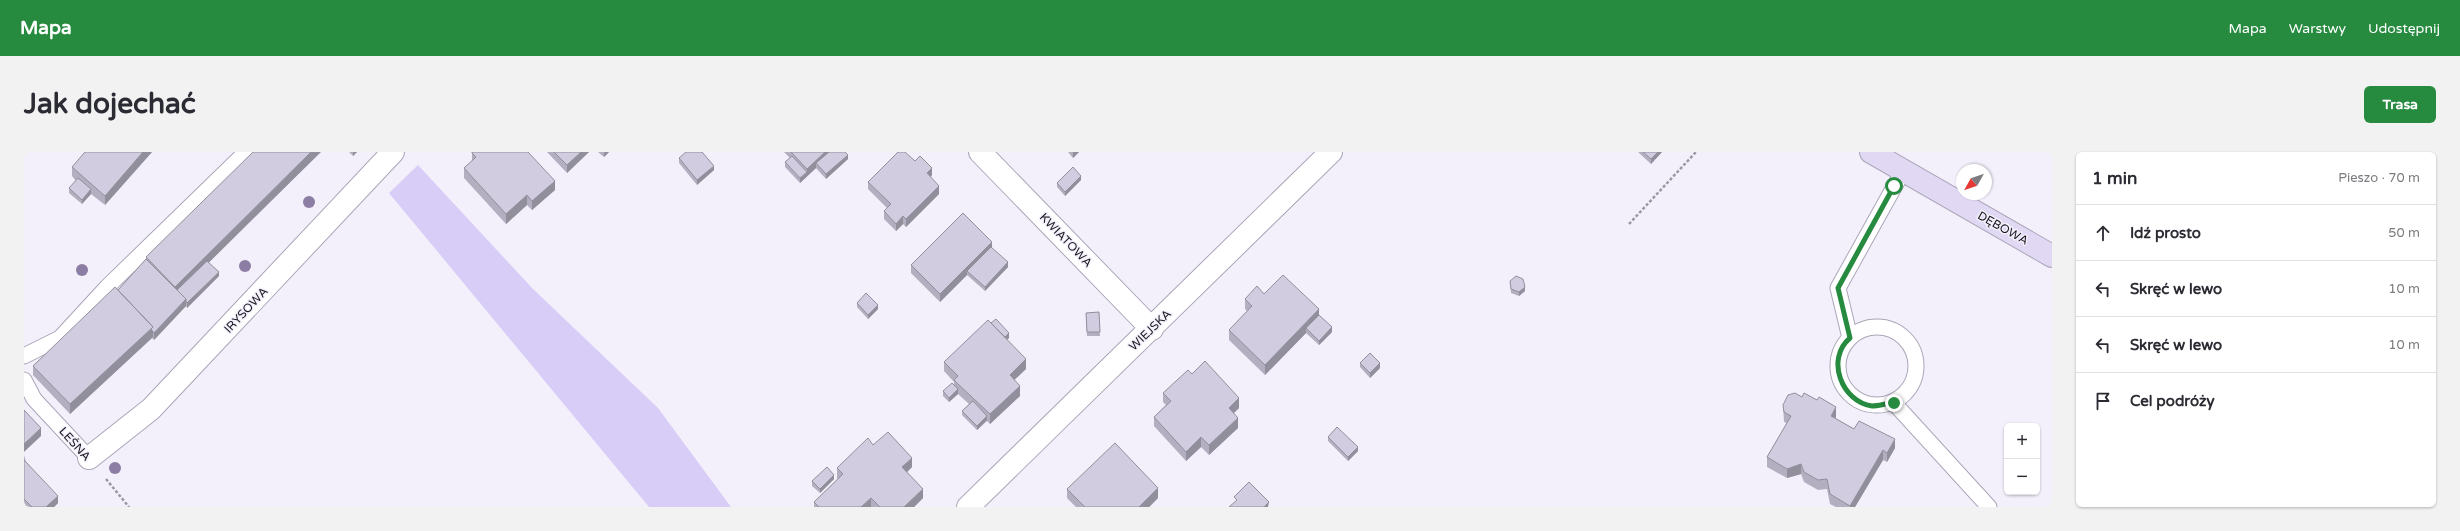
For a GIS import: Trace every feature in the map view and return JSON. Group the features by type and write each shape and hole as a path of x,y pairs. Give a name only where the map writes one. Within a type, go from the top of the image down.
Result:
{"street":[{"name":"IRYSOWA","path":"89,458 151,409 393,152"},
{"name":"KWIATOWA","path":"980,152 1152,329"},
{"name":"WIEJSKA","path":"968,507 1152,329 1331,152"},
{"name":"DĘBOWA","path":"1871,152 1903,172 2052,256"}],"lane":[{"path":"24,356 60,338 107,287 246,152"},
{"path":"1850,338 1838,288 1903,172"},
{"path":"1874,326 1894,331 1910,344 1916,367 1911,386 1903,396 1894,403 1872,406 1852,397 1840,380 1837,363 1845,342 1858,331 1874,326"},
{"name":"LEŚNA","path":"24,380 34,399 89,458"},
{"path":"1894,403 1989,507"}],"path":[{"path":"1630,224 1696,152"},
{"name":"LEŚNA","path":"89,458 128,507"}],"shaded area":[{"path":"418,165 532,288 658,408 731,507 649,507 389,193"}],"building":[{"path":"85,152 143,152 105,196 72,167"},
{"path":"253,152 311,152 175,287 146,257"},
{"path":"472,152 528,152 555,181 532,201 527,195 506,214 464,168 476,157"},
{"path":"554,152 581,152 567,165"},
{"path":"686,152 702,152 714,166 697,180 679,158"},
{"path":"791,152 825,152 807,169"},
{"path":"829,152 845,152 848,155 826,174 816,163"},
{"path":"898,152 905,152 915,161 920,156 932,168 927,173 939,186 906,219 903,216 896,224 884,211 891,204 868,182"},
{"path":"1643,152 1658,152 1651,159"},
{"path":"792,156 807,172 800,178 785,162"},
{"path":"1073,167 1081,176 1065,192 1057,183"},
{"path":"78,178 91,189 82,200 69,188"},
{"path":"963,213 992,242 940,294 911,265"},
{"path":"991,247 1008,262 985,287 967,271"},
{"path":"146,259 186,299 154,333 151,329 153,327 118,290"},
{"path":"207,261 219,272 187,303 186,299 177,290"},
{"path":"1283,275 1319,309 1265,365 1229,330 1252,306 1245,299 1257,286 1264,294"},
{"path":"1516,276 1523,279 1525,287 1519,292 1511,289 1510,281"},
{"path":"115,287 153,327 70,404 33,366"},
{"path":"866,293 878,305 868,315 857,303"},
{"path":"1099,312 1100,332 1087,332 1086,313"},
{"path":"1319,315 1332,327 1319,341 1306,328"},
{"path":"996,319 1009,333 1005,337 991,323"},
{"path":"988,320 1026,359 1010,375 1020,386 990,414 954,380 958,376 944,362"},
{"path":"1370,353 1380,363 1370,373 1360,363"},
{"path":"1205,361 1239,398 1229,408 1238,418 1209,445 1201,437 1186,452 1154,417 1171,401 1163,393 1188,370 1192,374"},
{"path":"952,383 958,389 949,398 943,391"},
{"path":"1795,393 1802,397 1804,393 1817,400 1819,397 1836,407 1831,416 1854,429 1859,421 1895,439 1887,453 1883,450 1850,506 1830,494 1827,479 1818,480 1804,472 1801,464 1787,469 1767,457 1791,416 1784,412 1783,405 1788,395"},
{"path":"973,401 987,416 977,426 962,411"},
{"path":"24,410 41,428 24,444"},
{"path":"1337,427 1358,447 1348,457 1328,437"},
{"path":"888,432 912,458 902,467 923,489 904,507 880,507 871,498 861,507 819,507 814,502 843,474 837,468 868,438 873,445"},
{"path":"1115,443 1158,488 1139,507 1085,507 1067,489"},
{"path":"24,460 58,496 46,507 32,507 24,499"},
{"path":"827,467 834,475 820,489 812,481"},
{"path":"1249,482 1269,502 1264,507 1229,507 1237,500 1234,497"}],"route":[{"path":"1894,186 1838,288 1850,338 1845,342 1837,363 1840,380 1852,397 1872,406 1894,403"}]}
